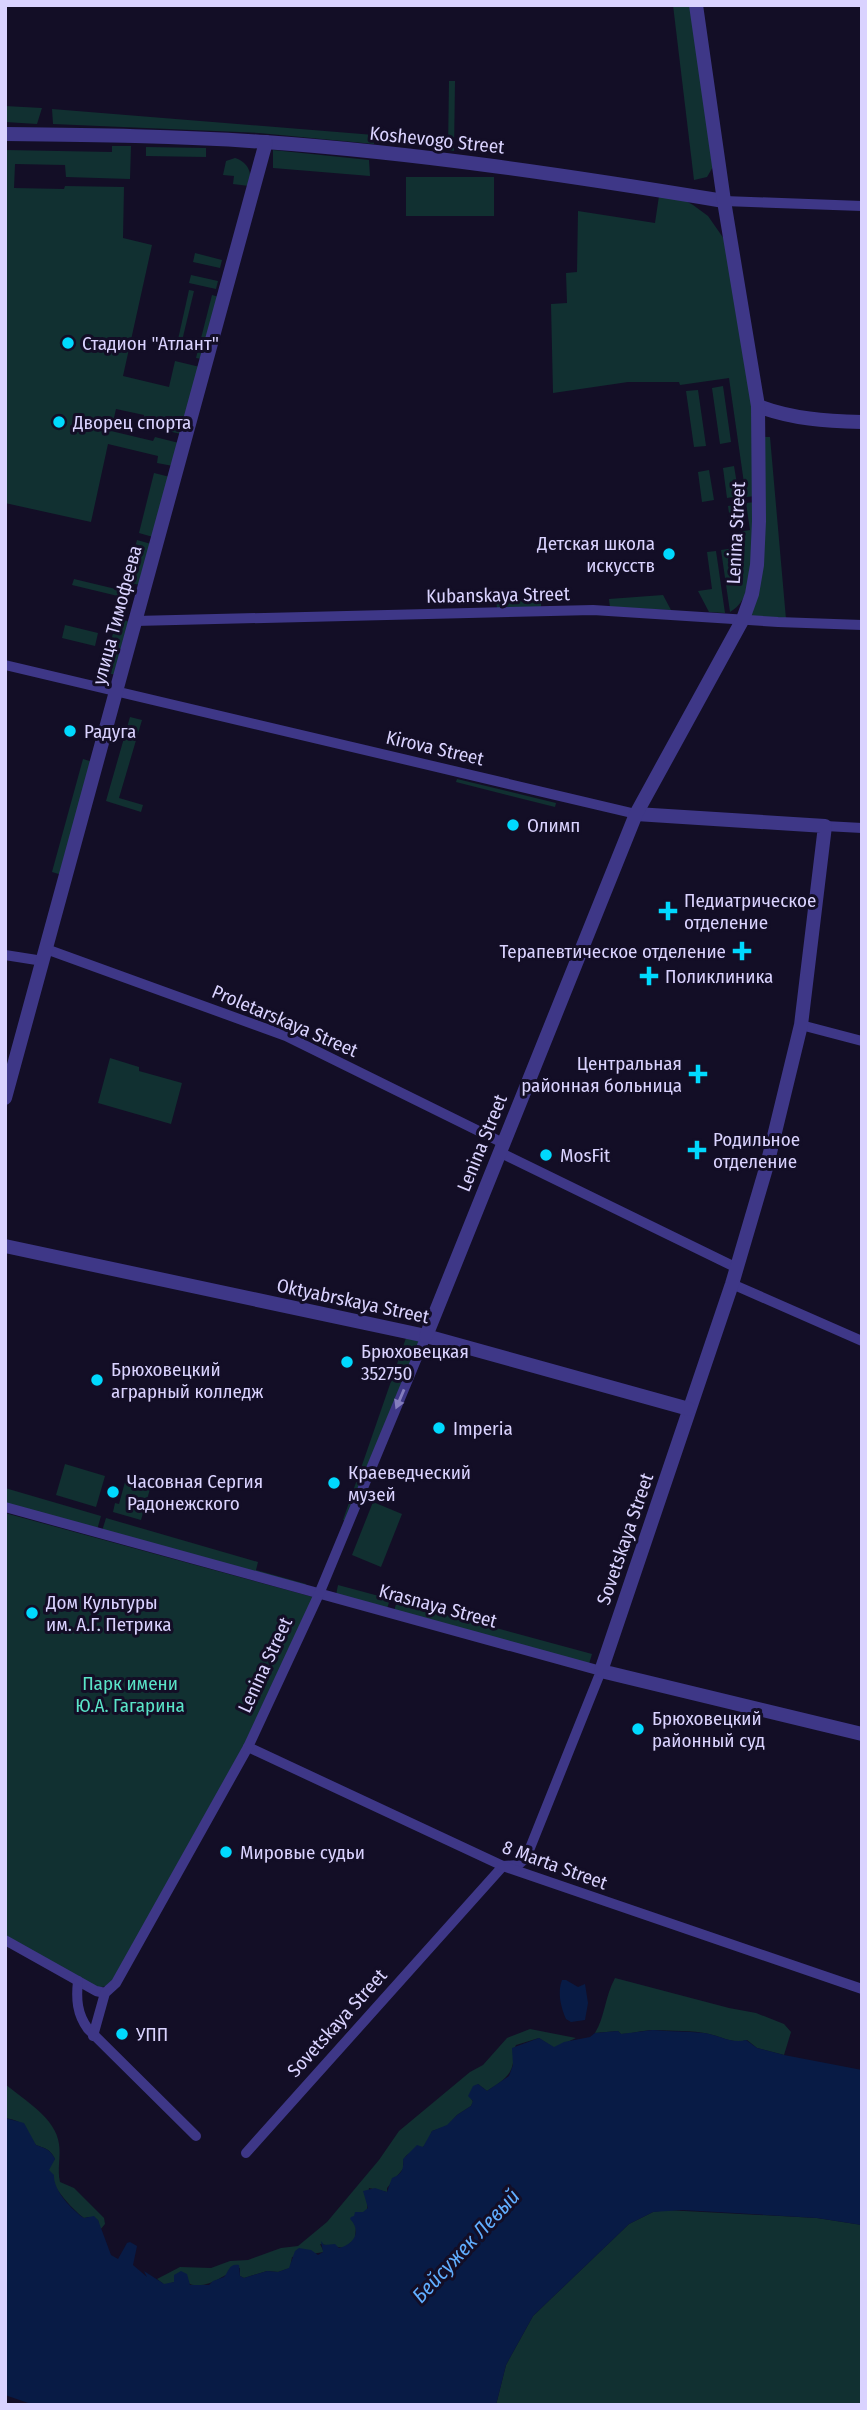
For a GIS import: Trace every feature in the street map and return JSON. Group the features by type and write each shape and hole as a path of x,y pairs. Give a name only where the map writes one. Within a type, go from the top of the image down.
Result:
{"street":[{"name":"Lenina Street","path":"93,2036 105,1993 116,1983 248,1746 319,1594 636,814 743,619 752,594 758,552 758,406 695,5"},
{"name":"Koshevogo Street","path":"5,134 144,136 266,142 486,164 724,201 862,206"},
{"name":"улица Тимофеева","path":"5,1098 266,142"},
{"path":"758,406 806,419 862,422"},
{"name":"Kubanskaya Street","path":"135,621 593,610 862,625"},
{"name":"Kirova Street","path":"5,665 636,814 862,828"},
{"name":"Sovetskaya Street","path":"246,2153 503,1866 518,1865 526,1858 601,1671 732,1284 767,1165 801,1025 825,826"},
{"name":"Proletarskaya Street","path":"5,955 45,955 286,1037 737,1268"},
{"path":"801,1025 862,1041"},
{"name":"Oktyabrskaya Street","path":"5,1246 426,1336 689,1409"},
{"path":"732,1284 862,1341"},
{"name":"Krasnaya Street","path":"5,1507 601,1671 862,1734"},
{"name":"8 Marta Street","path":"248,1746 503,1866 862,1989"},
{"path":"5,1940 96,1991 105,1993"},
{"path":"78,1981 76,1995 79,2015 93,2036 195,2136"}],"green space":[{"path":"673,5 693,5 714,165 707,177 694,180"},
{"path":"449,81 455,81 454,151 448,150"},
{"path":"5,106 42,108 37,124 5,122"},
{"path":"52,109 374,135 374,144 259,133 53,124"},
{"name":"Стадион \"Атлант\"","path":"112,146 131,146 130,179 66,177 65,165 15,164 14,188 124,187 123,238 152,245 123,376 169,387 175,361 200,367 181,434 142,425 144,415 116,409 111,431 153,441 155,437 179,443 173,466 157,463 158,456 108,444 91,522 5,503 5,150 112,152"},
{"path":"146,147 206,148 206,157 146,156"},
{"path":"273,150 369,160 370,176 273,168"},
{"path":"235,158 243,162 248,169 249,186 233,184 234,176 223,175 226,161"},
{"path":"406,177 494,177 494,216 406,216"},
{"path":"659,196 684,200 693,205 708,216 724,239 753,406 756,496 746,497 729,378 680,385 679,382 628,382 553,393 551,304 567,303 566,273 577,272 578,211 655,223"},
{"path":"195,253 222,260 220,268 193,262"},
{"path":"191,275 218,281 216,289 189,283"},
{"path":"189,290 194,291 181,345 177,344"},
{"path":"212,295 219,297 202,359 196,358"},
{"path":"723,386 731,442 720,444 712,388"},
{"path":"698,390 706,446 694,447 686,391"},
{"path":"763,437 770,437 786,619 749,616"},
{"path":"734,466 739,496 727,498 723,468"},
{"path":"709,470 714,500 702,502 698,472"},
{"path":"154,473 170,477 153,537 139,533"},
{"path":"756,502 751,578 746,593 730,612 721,550 734,548 732,533 750,530 746,503"},
{"path":"740,504 743,525 731,527 728,506"},
{"path":"137,540 151,544 140,585 126,582"},
{"path":"716,551 725,613 709,612 698,591 712,589 707,552"},
{"path":"74,579 124,591 122,597 72,585"},
{"path":"663,595 671,610 610,607 609,599"},
{"path":"541,600 541,608 497,608 496,601"},
{"path":"117,618 130,622 116,675 103,672"},
{"path":"65,625 98,633 95,646 62,638"},
{"path":"130,717 142,720 119,798 143,805 141,812 106,801"},
{"path":"83,759 93,762 62,875 52,872"},
{"path":"457,779 556,803 555,807 456,782"},
{"path":"110,1058 139,1067 139,1071 182,1083 171,1124 98,1103"},
{"path":"406,1338 421,1341 347,1521 343,1520"},
{"path":"65,1464 105,1476 96,1507 56,1495"},
{"path":"125,1482 150,1489 141,1520 113,1512 115,1503 119,1504"},
{"path":"5,1488 101,1516 97,1530 5,1505"},
{"path":"373,1502 402,1514 381,1567 352,1555"},
{"name":"Парк имени Ю.А. Гагарина","path":"5,1513 313,1597 244,1745 113,1980 98,1988 5,1937"},
{"path":"106,1518 258,1562 256,1570 306,1584 305,1587 102,1531"},
{"path":"338,1585 390,1599 387,1609 336,1595"},
{"path":"397,1601 592,1654 589,1664 394,1611"},
{"path":"615,1978 756,2013 784,2024 791,2032 784,2055 757,2048 747,2040 732,2041 696,2032 654,2030 625,2034 618,2031 595,2033"},
{"path":"530,2029 576,2038 554,2048 539,2038 516,2045 512,2067 505,2078 487,2091 478,2084 471,2098 471,2106 447,2126 432,2131 426,2145 406,2156 403,2169 387,2188 387,2192 369,2188 367,2211 354,2222 355,2239 344,2248 320,2244 324,2252 292,2257 290,2268 244,2278 240,2276 240,2268 201,2285 190,2284 174,2275 174,2282 165,2285 157,2279 180,2267 211,2268 230,2261 248,2260 281,2248 298,2246 327,2222 379,2160 399,2131 470,2072 483,2065 507,2038"},
{"path":"5,2084 38,2110 52,2126 59,2144 60,2182 74,2188 104,2218 105,2224 100,2230 98,2220 84,2218 57,2189 49,2170 55,2159 51,2153 36,2145 22,2124 5,2118"},
{"path":"666,2210 817,2218 862,2225 862,2405 496,2405 506,2365 533,2316 629,2224 653,2212"}],"water":[{"path":"562,1980 578,1987 585,1984 588,2003 585,2020 571,2022 566,2019 560,2000"},
{"name":"Бейсужек Левый","path":"653,2030 704,2033 730,2040 746,2040 757,2048 784,2055 862,2070 862,2225 817,2218 682,2210 653,2212 629,2224 533,2316 506,2365 496,2405 34,2405 5,2395 5,2118 24,2123 36,2145 51,2153 55,2159 49,2170 54,2175 60,2193 84,2218 94,2216 98,2220 111,2255 118,2259 130,2242 137,2246 133,2265 147,2277 144,2271 164,2284 174,2282 174,2275 181,2271 187,2274 190,2285 209,2285 224,2277 233,2265 239,2265 240,2276 244,2278 267,2271 278,2272 289,2268 295,2251 299,2248 311,2250 318,2255 323,2252 321,2241 324,2245 335,2244 339,2248 349,2244 356,2233 351,2217 355,2212 363,2212 368,2208 363,2191 375,2188 387,2192 392,2178 402,2171 403,2159 417,2145 423,2147 432,2131 447,2125 471,2106 473,2101 468,2096 473,2086 478,2084 487,2091 509,2076 513,2065 512,2048 539,2038 554,2047 564,2042 590,2037 595,2033 618,2031 621,2034"}],"place":[{"name":"Стадион \"Атлант\"","path":"68,343"},
{"name":"Дворец спорта","path":"59,422"},
{"name":"Детская школа искусств","path":"669,554"},
{"name":"Радуга","path":"70,731"},
{"name":"Олимп","path":"513,825"},
{"name":"Педиатрическое отделение","path":"668,911"},
{"name":"Терапевтическое отделение","path":"742,951"},
{"name":"Поликлиника","path":"649,976"},
{"name":"Центральная районная больница","path":"698,1074"},
{"name":"Родильное отделение","path":"697,1150"},
{"name":"MosFit","path":"546,1155"},
{"name":"Брюховецкая 352750","path":"347,1362"},
{"name":"Брюховецкий аграрный колледж","path":"97,1380"},
{"name":"Imperia","path":"439,1428"},
{"name":"Краеведческий музей","path":"334,1483"},
{"name":"Часовная Сергия Радонежского","path":"113,1492"},
{"name":"Дом Культуры им. А.Г. Петрика","path":"32,1613"},
{"name":"Брюховецкий районный суд","path":"638,1729"},
{"name":"Мировые судьи","path":"226,1852"},
{"name":"УПП","path":"122,2034"}]}
